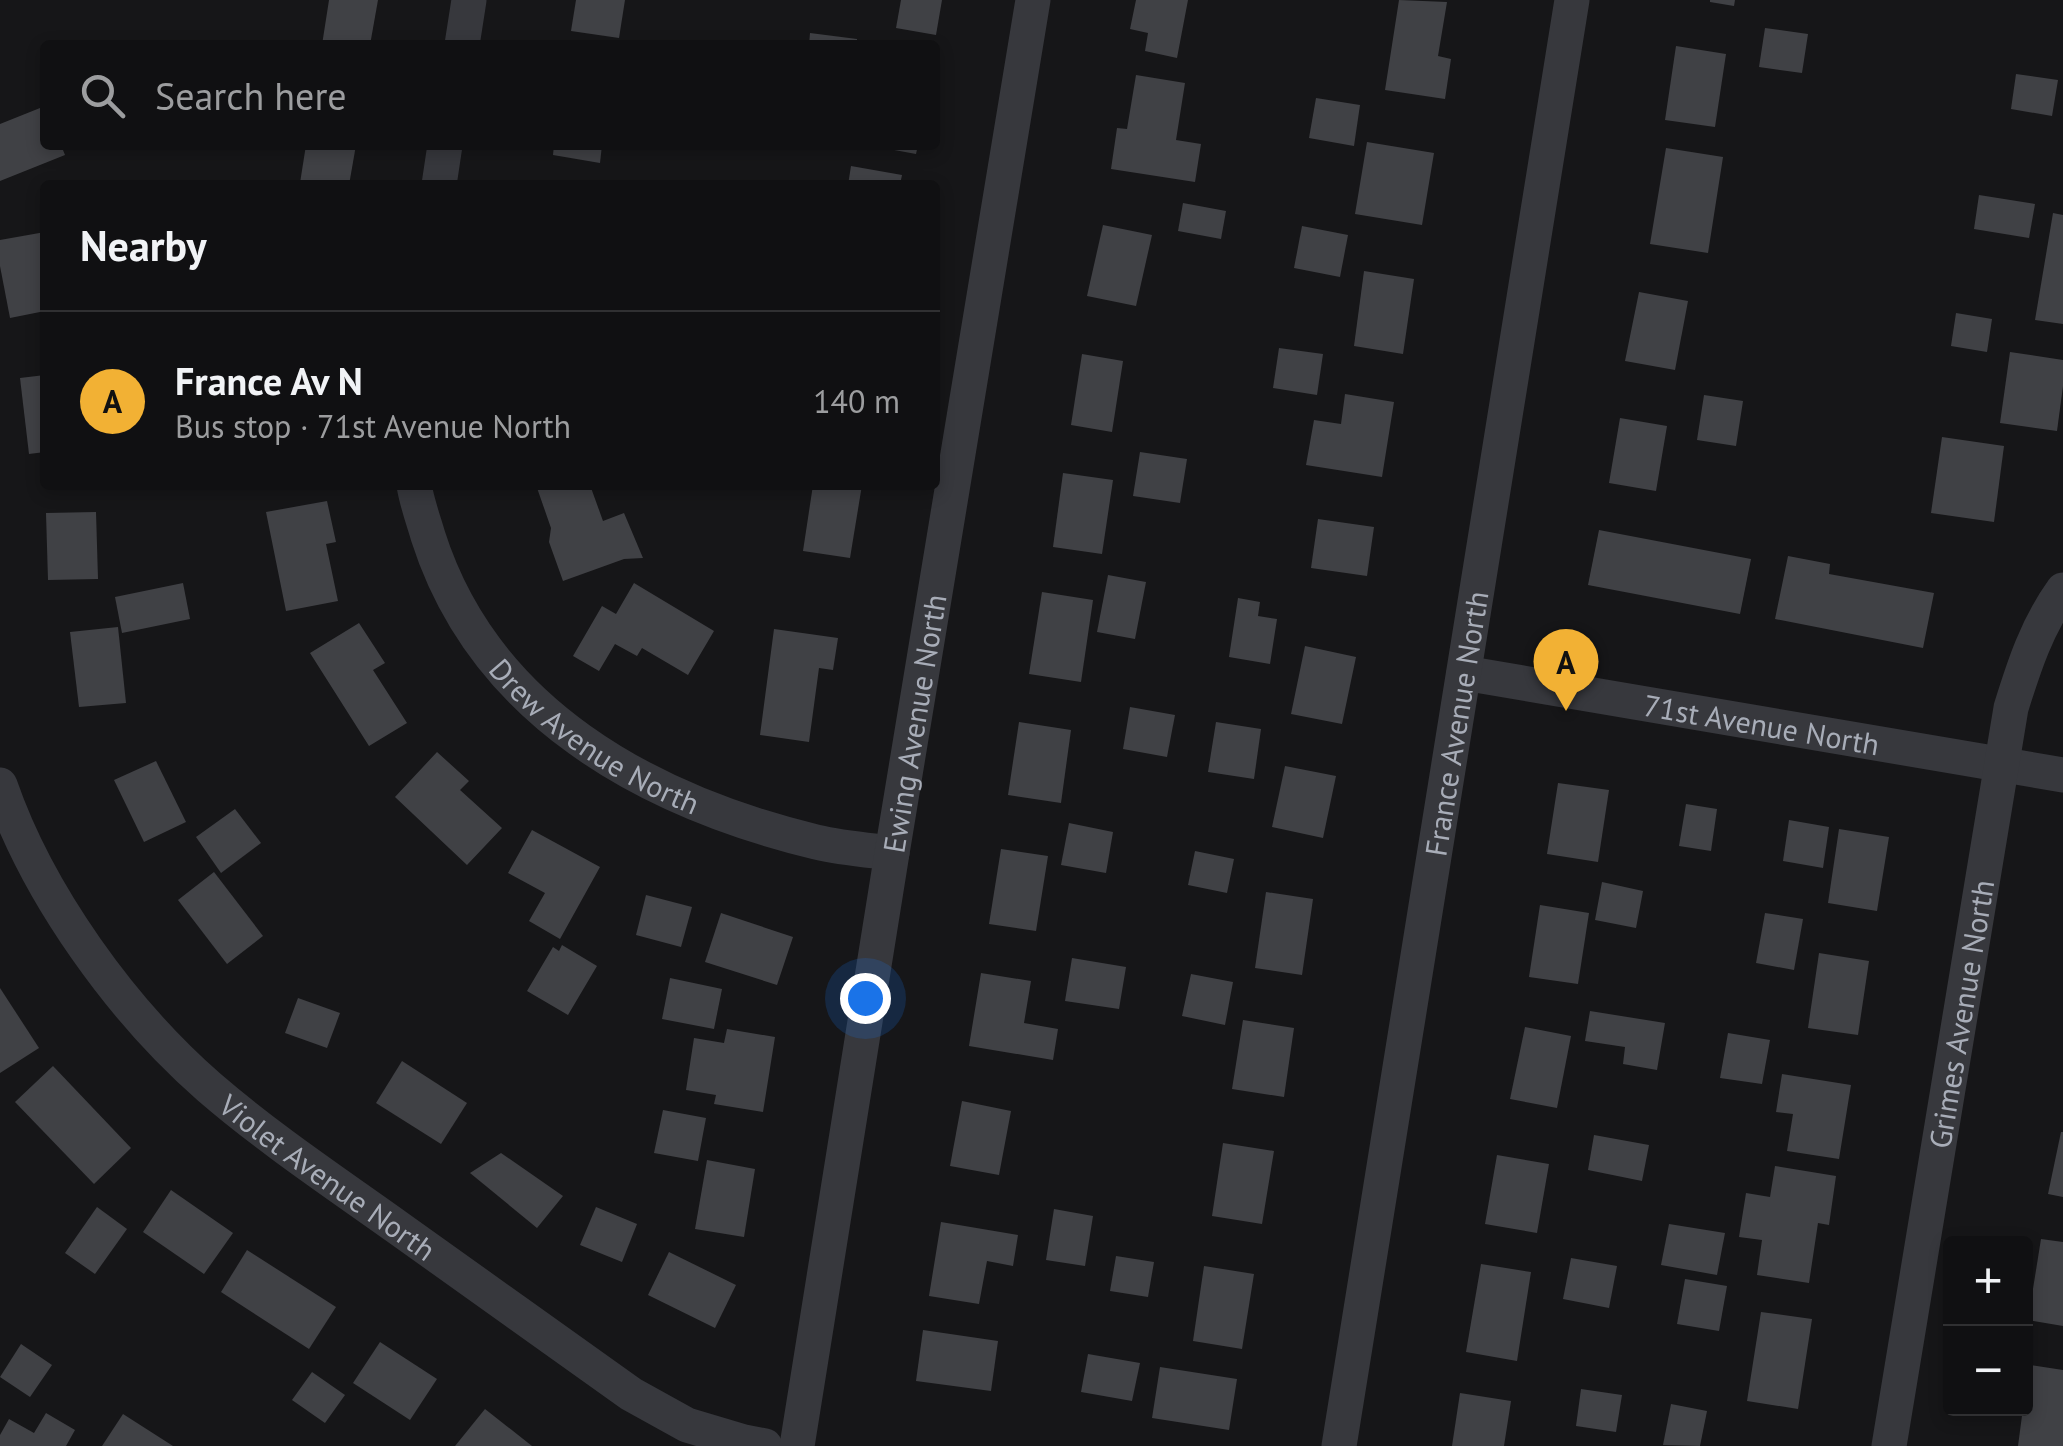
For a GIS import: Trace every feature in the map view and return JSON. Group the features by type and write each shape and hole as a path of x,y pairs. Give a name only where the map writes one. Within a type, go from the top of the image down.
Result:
{"street":[{"path":"463,40 469,0"},
{"name":"Ewing Avenue North","path":"797,1446 1033,0"},
{"name":"France Avenue North","path":"1338,1446 1572,0"},
{"path":"440,180 445,150"},
{"name":"Drew Avenue North","path":"415,490 438,566 470,629 514,684 566,732 646,781 730,817 820,843 892,853"},
{"name":"Grimes Avenue North","path":"1889,1446 2012,708 2027,658 2048,610 2063,590"},
{"name":"71st Avenue North","path":"1464,673 2063,775"},
{"name":"Violet Avenue North","path":"0,786 12,821 66,918 131,1008 208,1086 294,1154 632,1394 687,1425 765,1446"}],"building":[{"path":"329,0 378,0 371,40 323,40"},
{"path":"576,0 625,0 619,38 571,31"},
{"path":"901,0 942,0 936,35 896,28"},
{"path":"1136,0 1188,0 1177,58 1145,51 1148,33 1130,29"},
{"path":"1399,0 1447,2 1438,56 1451,59 1445,99 1385,90"},
{"path":"1710,0 1735,0 1734,6"},
{"path":"1765,28 1808,34 1802,73 1759,67"},
{"path":"810,33 857,39 857,40 809,40"},
{"path":"1676,46 1726,54 1715,127 1665,120"},
{"path":"2016,74 2058,80 2052,116 2011,109"},
{"path":"1136,75 1185,83 1176,140 1201,144 1195,182 1111,169 1117,128 1127,129"},
{"path":"1316,98 1360,105 1354,146 1309,138"},
{"path":"40,108 40,150 63,150 65,155 0,181 0,124"},
{"path":"1367,142 1434,153 1422,225 1355,214"},
{"path":"1666,148 1723,157 1708,253 1650,244"},
{"path":"305,150 355,150 350,180 300,180"},
{"path":"554,150 601,150 600,163 553,155"},
{"path":"851,166 902,175 901,180 849,180"},
{"path":"1979,195 2035,204 2029,238 1974,229"},
{"path":"1183,203 1226,211 1221,239 1178,231"},
{"path":"2053,213 2063,215 2063,324 2035,320"},
{"path":"1103,225 1152,235 1136,306 1087,296"},
{"path":"1302,226 1348,235 1340,277 1294,268"},
{"path":"40,233 40,312 10,318 0,266 0,240"},
{"path":"1364,271 1414,279 1403,354 1354,346"},
{"path":"1639,292 1688,301 1675,370 1625,361"},
{"path":"1956,313 1992,319 1987,352 1951,346"},
{"path":"1279,348 1323,354 1317,395 1273,388"},
{"path":"2010,352 2063,360 2057,431 2000,423"},
{"path":"1082,354 1123,361 1112,432 1071,425"},
{"path":"40,376 40,453 29,454 20,378"},
{"path":"1345,394 1394,402 1382,477 1306,465 1314,420 1341,424"},
{"path":"1704,395 1743,401 1736,446 1697,440"},
{"path":"1620,418 1667,426 1656,491 1609,483"},
{"path":"1942,437 2004,446 1994,522 1931,513"},
{"path":"1140,452 1187,459 1180,503 1133,496"},
{"path":"1063,473 1113,480 1102,554 1053,547"},
{"path":"538,490 592,490 603,521 624,513 643,558 624,559 563,581 549,542 551,528"},
{"path":"812,490 861,490 850,558 803,551"},
{"path":"327,501 336,542 326,544 338,601 286,611 266,512"},
{"path":"96,512 98,579 48,580 46,513"},
{"path":"1318,519 1374,527 1367,576 1311,568"},
{"path":"1599,530 1751,559 1740,614 1588,585"},
{"path":"1788,556 1830,564 1829,574 1934,593 1923,648 1775,619"},
{"path":"1108,575 1146,582 1135,639 1097,632"},
{"path":"183,583 190,619 122,633 115,597"},
{"path":"634,583 714,631 688,675 642,648 637,656 615,644 599,671 573,656 602,606 616,614"},
{"path":"1042,592 1093,600 1081,682 1029,674"},
{"path":"1238,598 1260,602 1258,616 1277,619 1270,664 1229,657"},
{"path":"359,623 385,663 373,670 407,723 369,746 310,653"},
{"path":"118,627 126,703 79,707 70,632"},
{"path":"774,629 838,638 833,670 819,668 809,742 760,735"},
{"path":"1305,646 1356,657 1342,724 1291,714"},
{"path":"1130,707 1175,715 1167,757 1123,749"},
{"path":"1019,722 1071,730 1061,803 1008,795"},
{"path":"1216,722 1261,729 1254,779 1208,772"},
{"path":"437,752 469,781 460,790 502,828 467,865 395,797"},
{"path":"156,761 186,822 144,842 114,780"},
{"path":"1285,766 1336,776 1323,838 1272,827"},
{"path":"1558,783 1609,790 1598,862 1547,854"},
{"path":"1686,804 1717,809 1711,851 1679,846"},
{"path":"235,809 261,843 221,873 196,837"},
{"path":"1789,820 1829,827 1823,868 1783,861"},
{"path":"1069,823 1113,832 1106,873 1061,865"},
{"path":"1839,829 1889,837 1877,911 1828,903"},
{"path":"532,830 600,867 560,939 529,921 545,893 508,873"},
{"path":"1001,849 1048,856 1036,931 989,924"},
{"path":"1195,851 1234,859 1227,893 1188,885"},
{"path":"214,872 263,936 227,964 178,900"},
{"path":"1602,882 1643,891 1636,928 1595,920"},
{"path":"1266,892 1313,899 1302,975 1255,968"},
{"path":"646,895 692,907 681,947 636,935"},
{"path":"1540,905 1589,913 1578,984 1529,977"},
{"path":"721,913 793,937 777,985 705,962"},
{"path":"1765,913 1803,919 1794,970 1756,963"},
{"path":"562,945 597,966 568,1015 527,991 553,947 559,951"},
{"path":"1819,953 1869,961 1858,1035 1808,1028"},
{"path":"1072,958 1126,967 1119,1009 1065,1001"},
{"path":"981,973 1031,981 1024,1023 1058,1029 1053,1060 969,1046"},
{"path":"1191,974 1233,982 1225,1025 1182,1016"},
{"path":"670,978 722,989 714,1029 662,1019"},
{"path":"0,988 39,1048 0,1073"},
{"path":"298,998 340,1013 327,1048 285,1033"},
{"path":"1590,1011 1665,1023 1657,1070 1623,1064 1625,1047 1585,1041"},
{"path":"1243,1020 1294,1028 1284,1097 1232,1089"},
{"path":"1525,1027 1571,1036 1557,1108 1510,1099"},
{"path":"727,1029 775,1037 763,1112 714,1104 716,1095 686,1090 694,1038 724,1043"},
{"path":"1728,1033 1770,1040 1762,1084 1720,1078"},
{"path":"402,1061 467,1103 441,1144 376,1103"},
{"path":"53,1066 131,1148 94,1184 15,1102"},
{"path":"1782,1074 1851,1085 1839,1159 1787,1151 1793,1114 1776,1112"},
{"path":"962,1101 1011,1111 999,1175 950,1166"},
{"path":"663,1110 706,1118 698,1161 654,1153"},
{"path":"2063,1132 2063,1197 2048,1194"},
{"path":"1594,1135 1649,1145 1642,1181 1588,1170"},
{"path":"1223,1143 1274,1151 1262,1224 1212,1216"},
{"path":"501,1153 563,1196 537,1228 470,1173"},
{"path":"1497,1155 1549,1164 1537,1233 1485,1224"},
{"path":"707,1160 755,1169 744,1237 695,1229"},
{"path":"1775,1166 1836,1176 1829,1225 1818,1223 1809,1283 1757,1275 1762,1240 1739,1237 1746,1193 1770,1197"},
{"path":"171,1190 233,1233 204,1274 143,1232"},
{"path":"97,1207 127,1229 95,1274 65,1253"},
{"path":"596,1207 637,1224 622,1262 580,1245"},
{"path":"1054,1209 1093,1216 1085,1266 1046,1260"},
{"path":"941,1222 1018,1235 1013,1266 987,1261 979,1304 929,1296"},
{"path":"1669,1224 1725,1233 1717,1275 1661,1265"},
{"path":"2041,1239 2063,1242 2063,1326 2033,1321 2033,1289"},
{"path":"247,1250 336,1307 309,1349 221,1292"},
{"path":"669,1252 736,1285 715,1328 648,1295"},
{"path":"1116,1256 1154,1262 1148,1297 1110,1291"},
{"path":"1571,1258 1617,1266 1609,1308 1563,1299"},
{"path":"1481,1264 1531,1272 1517,1361 1466,1352"},
{"path":"1204,1266 1254,1274 1242,1349 1193,1341"},
{"path":"1685,1279 1727,1286 1719,1331 1677,1324"},
{"path":"1761,1312 1812,1319 1798,1409 1747,1401"},
{"path":"923,1330 998,1341 991,1391 916,1381"},
{"path":"380,1342 437,1379 410,1420 353,1383"},
{"path":"21,1344 52,1365 30,1397 0,1377"},
{"path":"1088,1354 1140,1363 1132,1401 1081,1392"},
{"path":"2033,1365 2063,1370 2063,1446 2018,1446 2022,1416 2033,1416"},
{"path":"1160,1367 1237,1379 1229,1430 1152,1418"},
{"path":"312,1372 345,1395 325,1423 292,1400"},
{"path":"1581,1389 1622,1395 1616,1432 1576,1426"},
{"path":"1460,1393 1511,1401 1504,1446 1452,1446"},
{"path":"1671,1404 1707,1411 1700,1446 1663,1445"},
{"path":"485,1409 532,1446 455,1446"},
{"path":"46,1413 75,1430 66,1446 0,1446 0,1435 9,1419 34,1433"},
{"path":"123,1414 173,1446 102,1446"}],"place":[{"name":"France Av N","path":"1566,711"}]}
